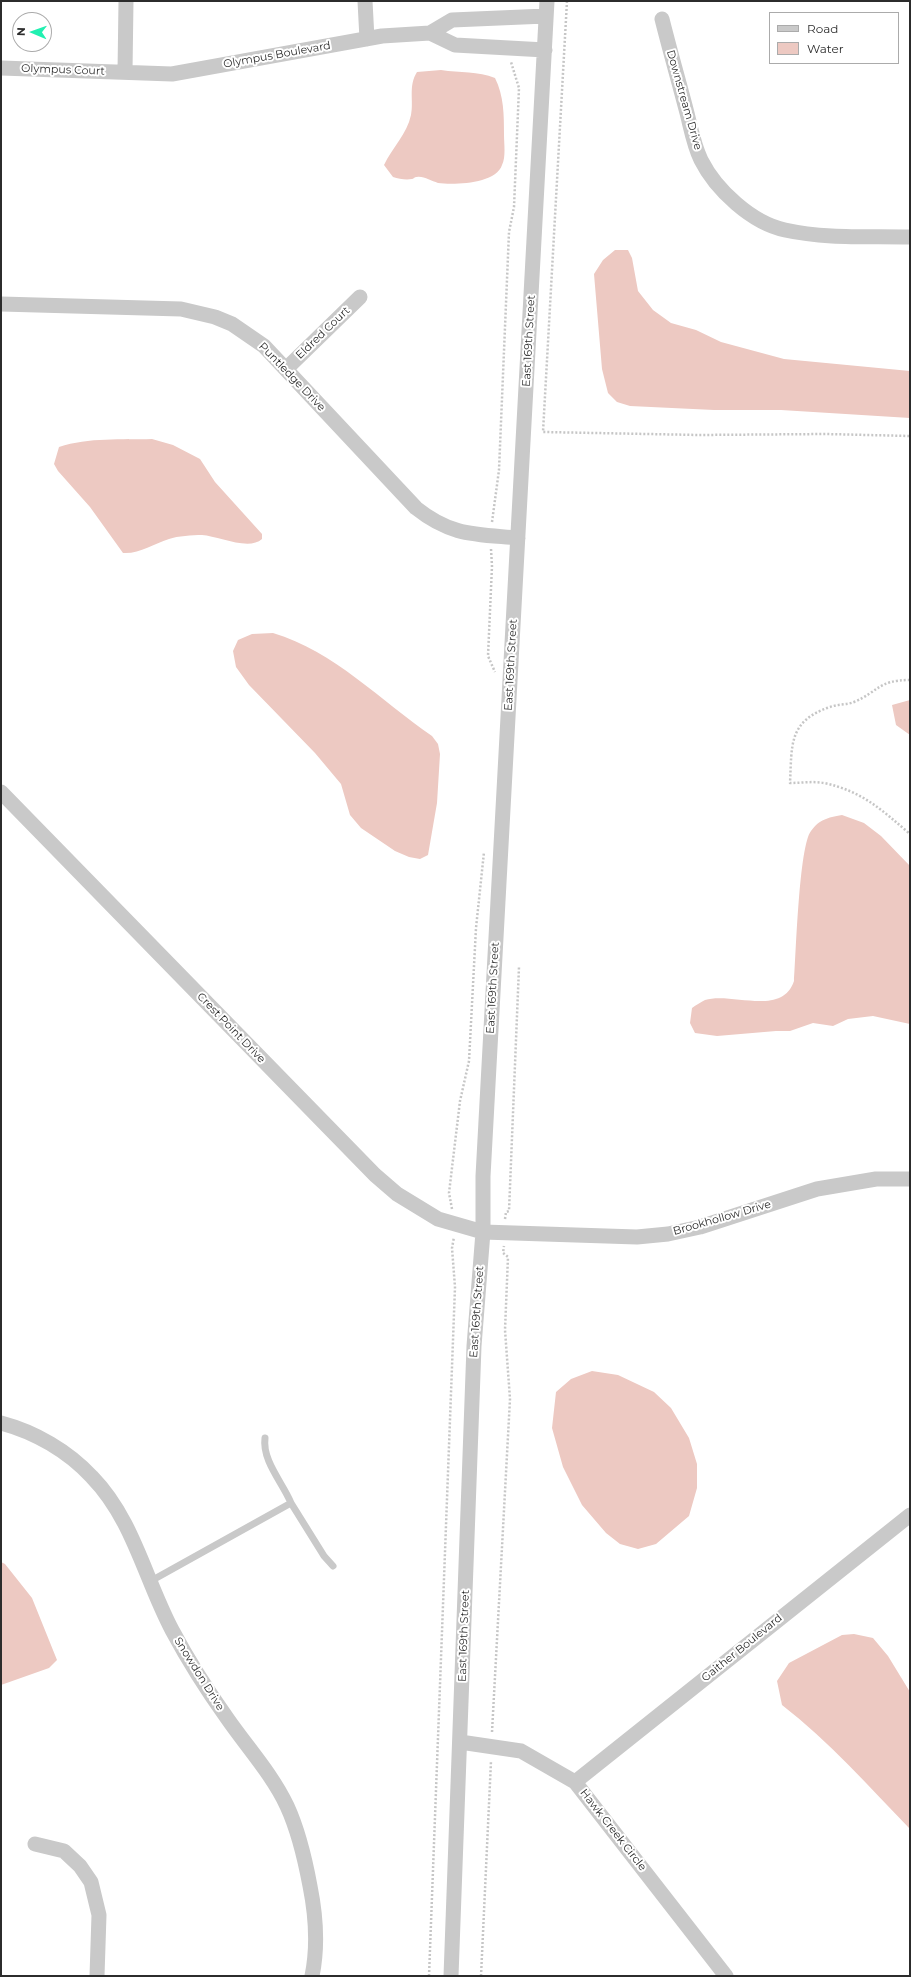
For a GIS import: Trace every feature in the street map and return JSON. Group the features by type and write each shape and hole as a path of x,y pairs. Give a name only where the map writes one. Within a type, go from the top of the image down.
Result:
{"street":[{"path":"125,72 126,1"},
{"path":"365,1 367,39"},
{"name":"Olympus Boulevard","path":"125,72 172,74 382,36 430,33 452,20 546,8"},
{"name":"East 169th Street","path":"451,1976 474,1346 483,1232 483,1176 545,50 546,8"},
{"name":"Downstream Drive","path":"662,19 693,138 701,160 711,177 738,205 769,224 784,230 821,235 910,237"},
{"path":"430,33 454,45 545,50"},
{"name":"Olympus Court","path":"1,68 125,72"},
{"name":"Eldred Court","path":"286,369 360,297"},
{"name":"Puntledge Drive","path":"1,304 181,309 197,312 232,324 264,346 416,508 443,526 469,533 518,538"},
{"name":"Crest Point Drive","path":"1,792 375,1175 397,1194 438,1220 483,1232"},
{"name":"Brookhollow Drive","path":"483,1232 638,1237 668,1234 700,1226 817,1189 876,1179 910,1179"},
{"name":"Snowdon Drive","path":"1,1423 34,1435 59,1449 93,1477 120,1513 130,1533 149,1582 172,1631 203,1683 227,1719 269,1774 287,1806 303,1847 312,1896 316,1939 312,1976"},
{"name":"Gaither Boulevard","path":"575,1782 910,1515"},
{"name":"Hawk Creek Circle","path":"460,1742 521,1751 575,1782 726,1976"},
{"path":"35,1844 64,1851 80,1866 91,1882 99,1915 97,1976"}],"lane":[{"path":"265,1438 263,1448 291,1504 332,1566"},
{"path":"149,1582 291,1504"}],"path":[{"path":"567,1 543,432 699,435 826,434 910,436"},
{"path":"497,676 488,656 492,566 490,535 499,470 509,232 514,207 519,88 510,64 514,48"},
{"path":"910,680 884,684 855,701 832,707 817,713 806,721 798,730 791,744 790,783 823,783 848,790 874,802 910,834"},
{"path":"429,1976 455,1287 452,1248 455,1224 449,1193 460,1102 469,1061 476,928 485,845"},
{"path":"481,1976 510,1399 505,1330 508,1257 503,1253 506,1212 509,1211 519,967"}],"water":[{"path":"441,70 475,73 489,76 495,78 498,85 503,106 504,120 503,162 498,171 492,176 483,180 454,184 438,183 422,177 400,179 393,177 384,165 403,135 409,122 412,110 412,88 414,77 417,72"},
{"path":"615,250 628,250 632,258 638,291 653,310 671,323 696,330 721,342 784,359 910,371 910,418 781,410 714,410 630,406 617,402 608,393 602,369 594,274 603,260"},
{"path":"152,439 173,445 200,459 215,482 262,534 262,539 249,544 202,535 185,536 169,539 135,552 123,553 90,507 58,471 54,464 59,447 70,444 94,440"},
{"path":"273,633 295,641 337,664 432,736 438,744 440,754 437,803 428,855 420,859 409,857 395,851 361,828 350,815 341,784 315,753 249,685 236,667 233,651 238,640 252,634"},
{"path":"910,700 910,735 896,725 892,705"},
{"path":"842,815 864,823 881,836 910,866 910,1024 873,1016 848,1019 833,1026 813,1023 790,1031 717,1036 695,1033 690,1023 692,1008 705,1000 716,998 768,1001 779,998 788,992 794,981 801,878 807,841 811,831 821,821"},
{"path":"592,1371 618,1375 654,1392 671,1408 689,1438 697,1464 697,1488 689,1516 656,1544 638,1549 620,1544 606,1533 582,1505 563,1467 552,1428 556,1392 571,1379"},
{"path":"1,1562 5,1564 32,1598 57,1660 49,1668 1,1685"},
{"path":"854,1634 873,1638 888,1656 910,1692 910,1829 832,1749 782,1705 777,1681 789,1663 842,1635"}]}
